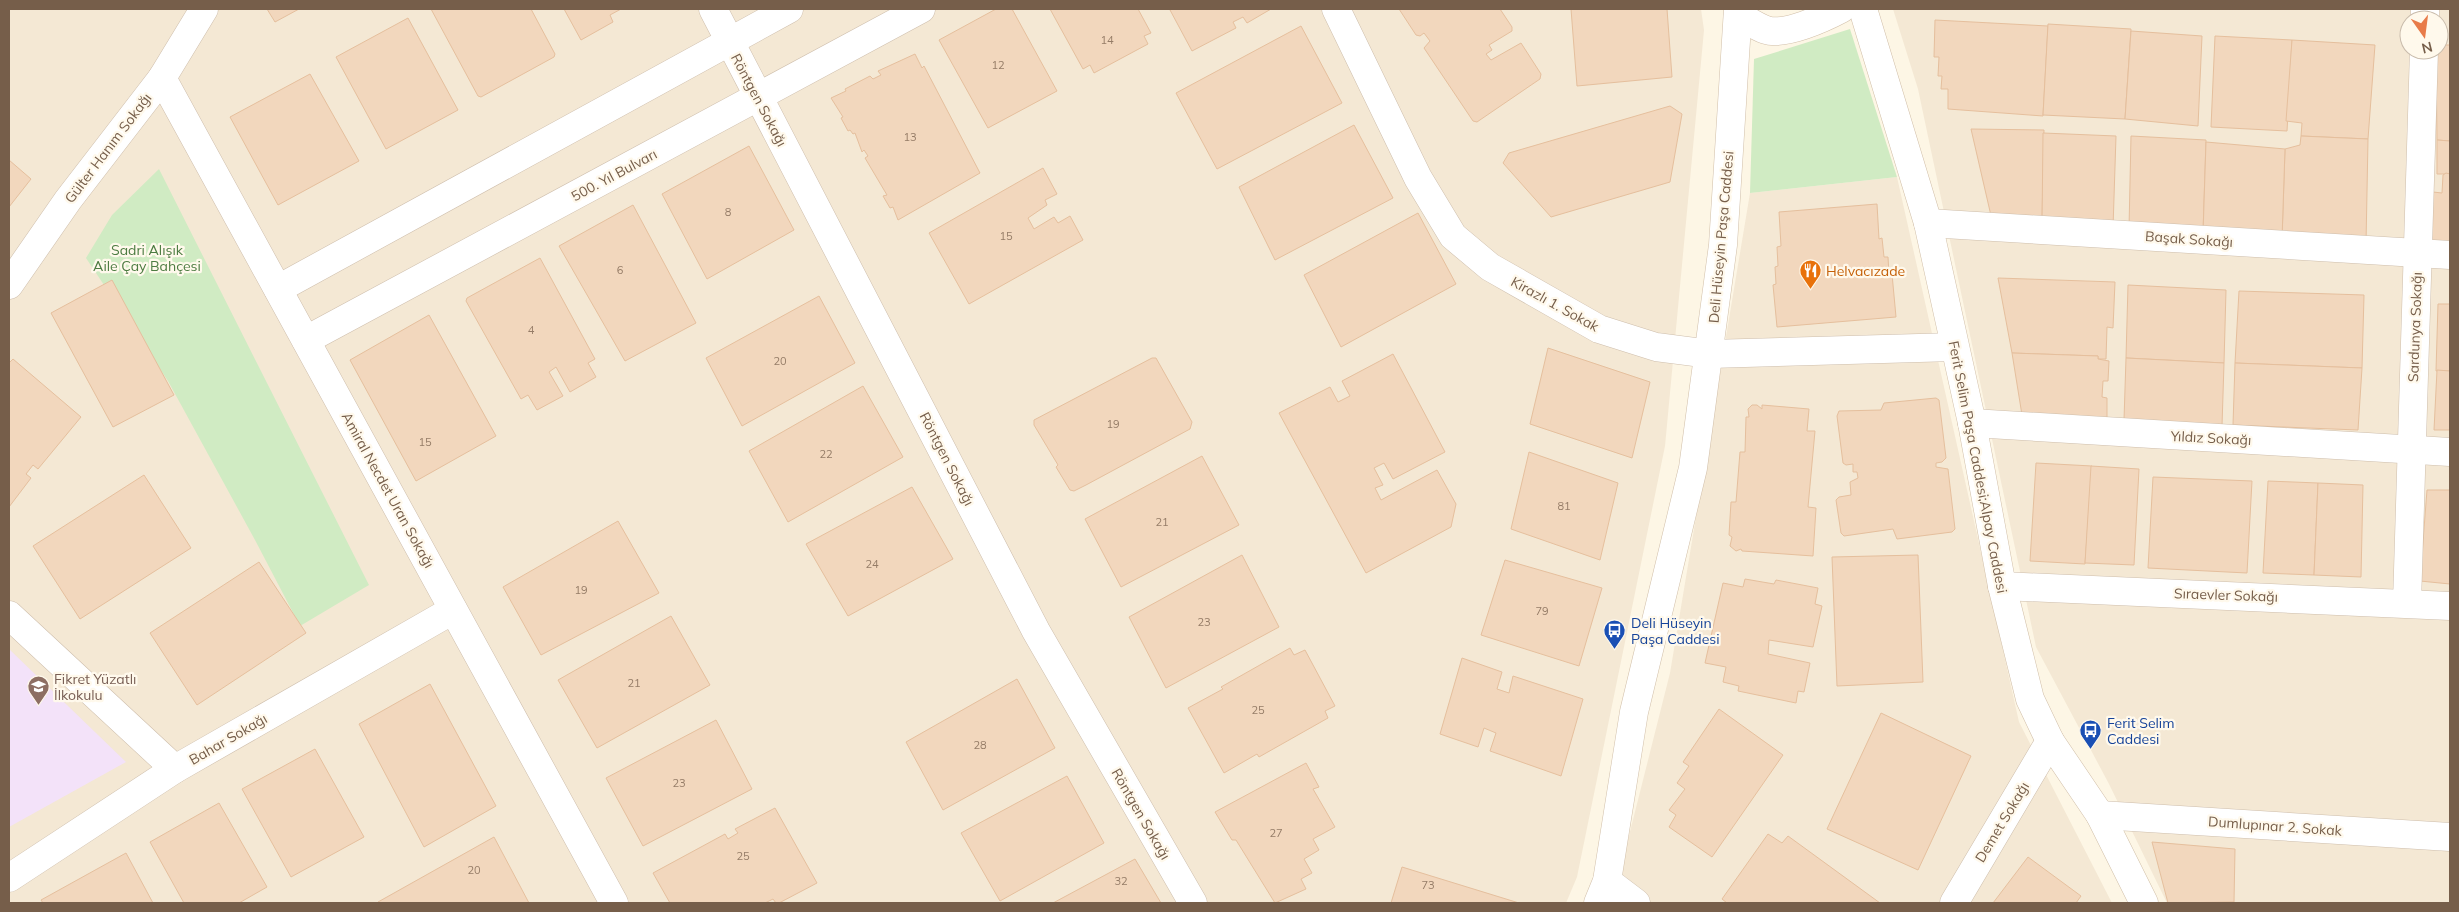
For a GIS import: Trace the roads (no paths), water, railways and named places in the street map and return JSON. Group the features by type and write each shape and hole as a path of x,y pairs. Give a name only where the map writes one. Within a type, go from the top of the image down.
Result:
{"street":[{"name":"Gülter Hanım Sokağı","path":"9,285 68,200 162,78 204,9"},
{"name":"Röntgen Sokağı","path":"713,9 728,42 1036,631 1192,903"},
{"path":"278,289 789,9"},
{"name":"500. Yıl Bulvarı","path":"306,340 921,9"},
{"name":"Kirazlı 1. Sokak","path":"1336,9 1418,178 1452,236 1490,267 1599,330 1656,347 1710,354 1954,347"},
{"path":"1738,12 1768,31 1788,29 1821,19 1840,9"},
{"name":"Ferit Selim Paşa Caddesi;Alpay Caddesi","path":"1864,9 1928,223 1972,423 2002,586 2030,699 2050,741 2100,815 2144,903"},
{"name":"Deli Hüseyin Paşa Caddesi","path":"1603,892 1634,712 1693,468 1710,354 1723,245 1738,12"},
{"name":"Sardunya Sokağı","path":"2407,603 2424,60"},
{"name":"Amiral Necdet Uran Sokağı","path":"162,78 614,903"},
{"name":"Başak Sokağı","path":"1928,223 2450,255"},
{"name":"Yıldız Sokağı","path":"1972,423 2450,452"},
{"name":"Sıraevler Sokağı","path":"2002,586 2450,606"},
{"name":"Bahar Sokağı","path":"9,878 175,769 453,610"},
{"path":"9,615 175,769"},
{"name":"Demet Sokağı","path":"1954,903 2050,741"},
{"name":"Dumlupınar 2. Sokak","path":"2100,815 2450,837"},
{"path":"1603,892 1636,903"}],"place":[{"name":"Helvacızade","path":"1810,290"},
{"name":"Deli Hüseyin Paşa Caddesi","path":"1615,650"},
{"name":"Fikret Yüzatlı İlkokulu","path":"38,706"},
{"name":"Ferit Selim Caddesi","path":"2091,750"}],"park label":[{"name":"Sadri Alışık Aile Çay Bahçesi","path":"147,258"}]}
